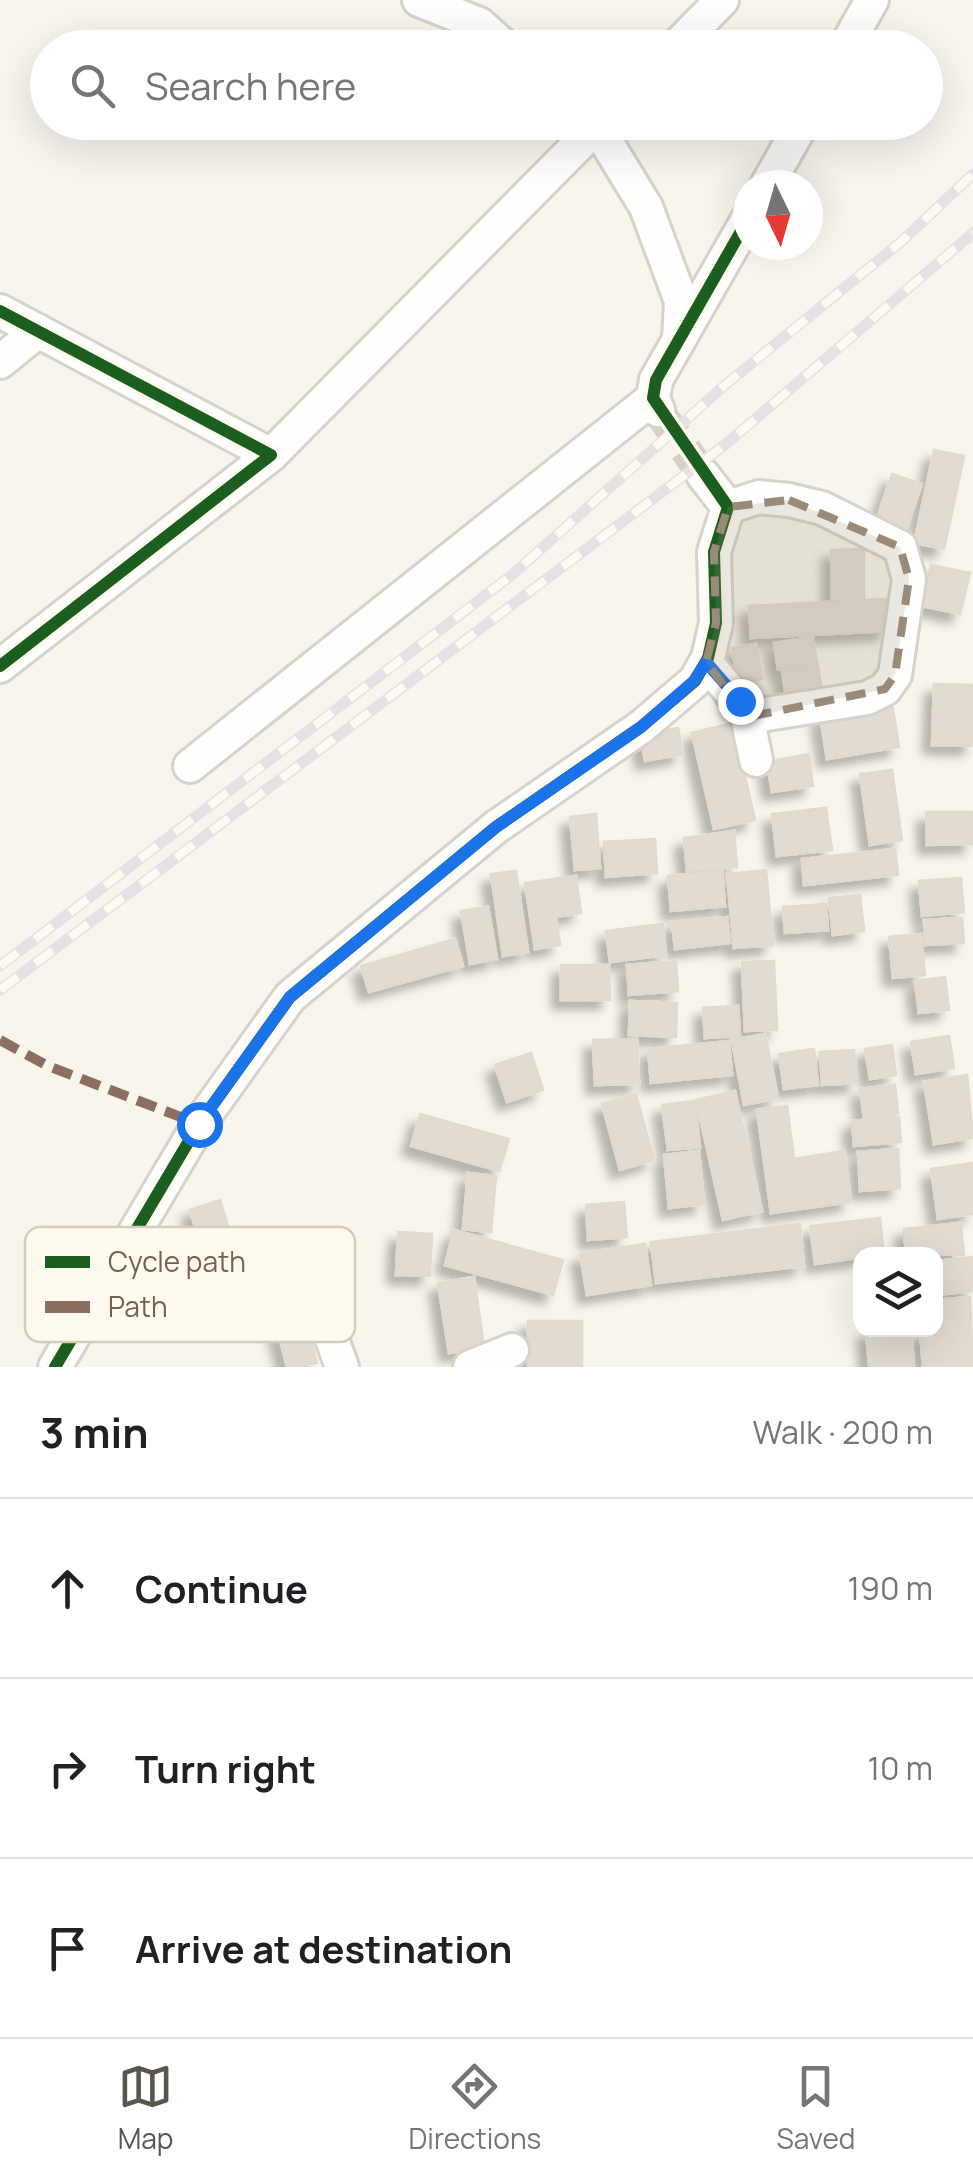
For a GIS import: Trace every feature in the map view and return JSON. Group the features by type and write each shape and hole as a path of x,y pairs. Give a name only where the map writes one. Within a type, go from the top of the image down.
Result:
{"street":[{"path":"419,0 485,30"},
{"path":"855,30 872,0"},
{"path":"688,30 705,6"},
{"path":"0,666 270,455 581,140"},
{"path":"606,140 646,207 680,301 679,340"},
{"path":"776,170 793,140"},
{"path":"190,766 656,404 656,380 733,245"},
{"path":"0,311 270,455"},
{"path":"0,362 38,331"},
{"path":"704,475 728,507"},
{"path":"728,507 760,497 822,508 900,547 910,579 894,675 885,689 867,698 748,717"},
{"path":"138,1227 199,1124 290,997 496,827 641,727 694,681 706,662 716,623 714,552 728,507"},
{"path":"706,662 748,717 756,760"},
{"path":"55,1367 70,1342"},
{"path":"333,1342 342,1367"},
{"path":"470,1367 512,1350"}],"highlighted area":[{"path":"789,500 900,547 909,579 895,675 885,689 748,717 706,662 716,623 714,552 728,507"}],"building":[{"path":"934,450 964,456 944,549 914,543"},
{"path":"892,474 922,484 904,535 875,524"},
{"path":"864,549 864,599 832,599 831,550"},
{"path":"931,565 970,573 960,614 922,606"},
{"path":"887,599 888,631 751,638 749,606"},
{"path":"813,637 817,664 778,669 774,643"},
{"path":"756,644 762,679 738,683 732,648"},
{"path":"818,666 822,691 786,696 782,671"},
{"path":"934,684 973,685 973,746 932,745"},
{"path":"892,703 899,747 827,759 820,715"},
{"path":"733,723 755,820 714,829 692,733"},
{"path":"678,728 683,754 645,761 640,735"},
{"path":"809,754 813,786 772,792 767,762"},
{"path":"892,770 902,840 870,845 860,774"},
{"path":"826,808 832,850 777,856 772,814"},
{"path":"926,812 973,812 973,844 927,845"},
{"path":"596,814 600,868 575,870 570,817"},
{"path":"734,831 737,867 687,871 684,838"},
{"path":"655,839 657,873 606,877 604,842"},
{"path":"895,849 898,875 804,885 802,859"},
{"path":"766,870 773,945 734,948 727,874"},
{"path":"516,871 528,952 503,956 491,874"},
{"path":"722,871 725,906 671,911 668,876"},
{"path":"576,876 581,913 556,917 560,945 535,949 525,883"},
{"path":"961,878 964,912 922,916 919,881"},
{"path":"860,895 864,931 833,935 829,898"},
{"path":"826,904 828,930 785,933 783,907"},
{"path":"488,907 497,959 470,964 461,911"},
{"path":"727,917 730,943 675,949 672,922"},
{"path":"962,918 964,943 925,945 924,920"},
{"path":"663,924 666,955 610,962 606,931"},
{"path":"921,934 925,975 893,978 889,937"},
{"path":"455,939 463,966 369,992 361,966"},
{"path":"676,961 678,991 629,995 627,965"},
{"path":"774,961 777,1030 745,1031 742,962"},
{"path":"561,965 609,965 610,1000 561,1000"},
{"path":"945,977 949,1010 919,1013 915,981"},
{"path":"630,1001 677,1003 676,1037 629,1035"},
{"path":"738,1006 740,1036 705,1038 703,1008"},
{"path":"765,1034 778,1098 744,1105 732,1040"},
{"path":"949,1036 954,1068 916,1074 911,1042"},
{"path":"637,1039 639,1084 595,1085 593,1040"},
{"path":"729,1041 732,1075 651,1083 648,1049"},
{"path":"892,1045 896,1075 870,1079 865,1049"},
{"path":"814,1049 818,1085 784,1089 779,1054"},
{"path":"854,1050 857,1083 822,1085 820,1052"},
{"path":"531,1053 543,1090 507,1102 495,1065"},
{"path":"967,1075 973,1138 934,1144 924,1082"},
{"path":"895,1085 898,1114 864,1118 860,1089"},
{"path":"735,1091 762,1211 723,1220 696,1100"},
{"path":"636,1094 654,1160 620,1170 602,1104"},
{"path":"695,1101 700,1147 668,1150 662,1105"},
{"path":"787,1106 794,1159 844,1151 851,1202 771,1213 757,1110"},
{"path":"420,1114 509,1139 499,1171 411,1146"},
{"path":"899,1117 901,1142 854,1146 852,1121"},
{"path":"898,1149 900,1188 860,1191 858,1152"},
{"path":"699,1151 704,1204 669,1208 664,1155"},
{"path":"973,1163 973,1214 938,1219 931,1169"},
{"path":"468,1173 496,1176 491,1232 463,1229"},
{"path":"220,1200 228,1227 195,1227 190,1210"},
{"path":"624,1202 627,1237 588,1240 586,1205"},
{"path":"880,1218 883,1247 853,1247 853,1258 815,1264 810,1226"},
{"path":"961,1223 964,1255 943,1255 943,1247 905,1247 904,1229"},
{"path":"800,1224 804,1266 656,1283 651,1242"},
{"path":"454,1230 563,1260 553,1295 445,1265"},
{"path":"398,1232 432,1234 430,1276 396,1275"},
{"path":"645,1244 651,1285 587,1295 580,1254"},
{"path":"973,1257 973,1291 943,1294 943,1260"},
{"path":"474,1277 484,1348 449,1353 438,1283"},
{"path":"970,1297 973,1367 923,1367 921,1337 943,1337 943,1299"},
{"path":"528,1321 582,1321 582,1367 528,1367"},
{"path":"867,1337 912,1337 914,1367 869,1367"},
{"path":"280,1342 312,1342 317,1363 287,1367"}],"tunnel":[{"path":"658,410 703,475"}],"railway":[{"path":"0,966 513,574 725,385 902,241 973,174"},
{"path":"0,990 726,444 973,233"}],"marked path":[{"path":"0,1040 48,1066 199,1124"}],"cycle path":[{"path":"138,1227 199,1124 290,997 496,827 641,727 695,681 708,658 716,623 714,552 728,507 653,398 656,380 733,245"},
{"path":"0,311 271,455 0,666"},
{"path":"55,1367 70,1342"}],"route":[{"path":"199,1124 290,997 496,827 641,727 694,681 706,662 740,701"}]}
